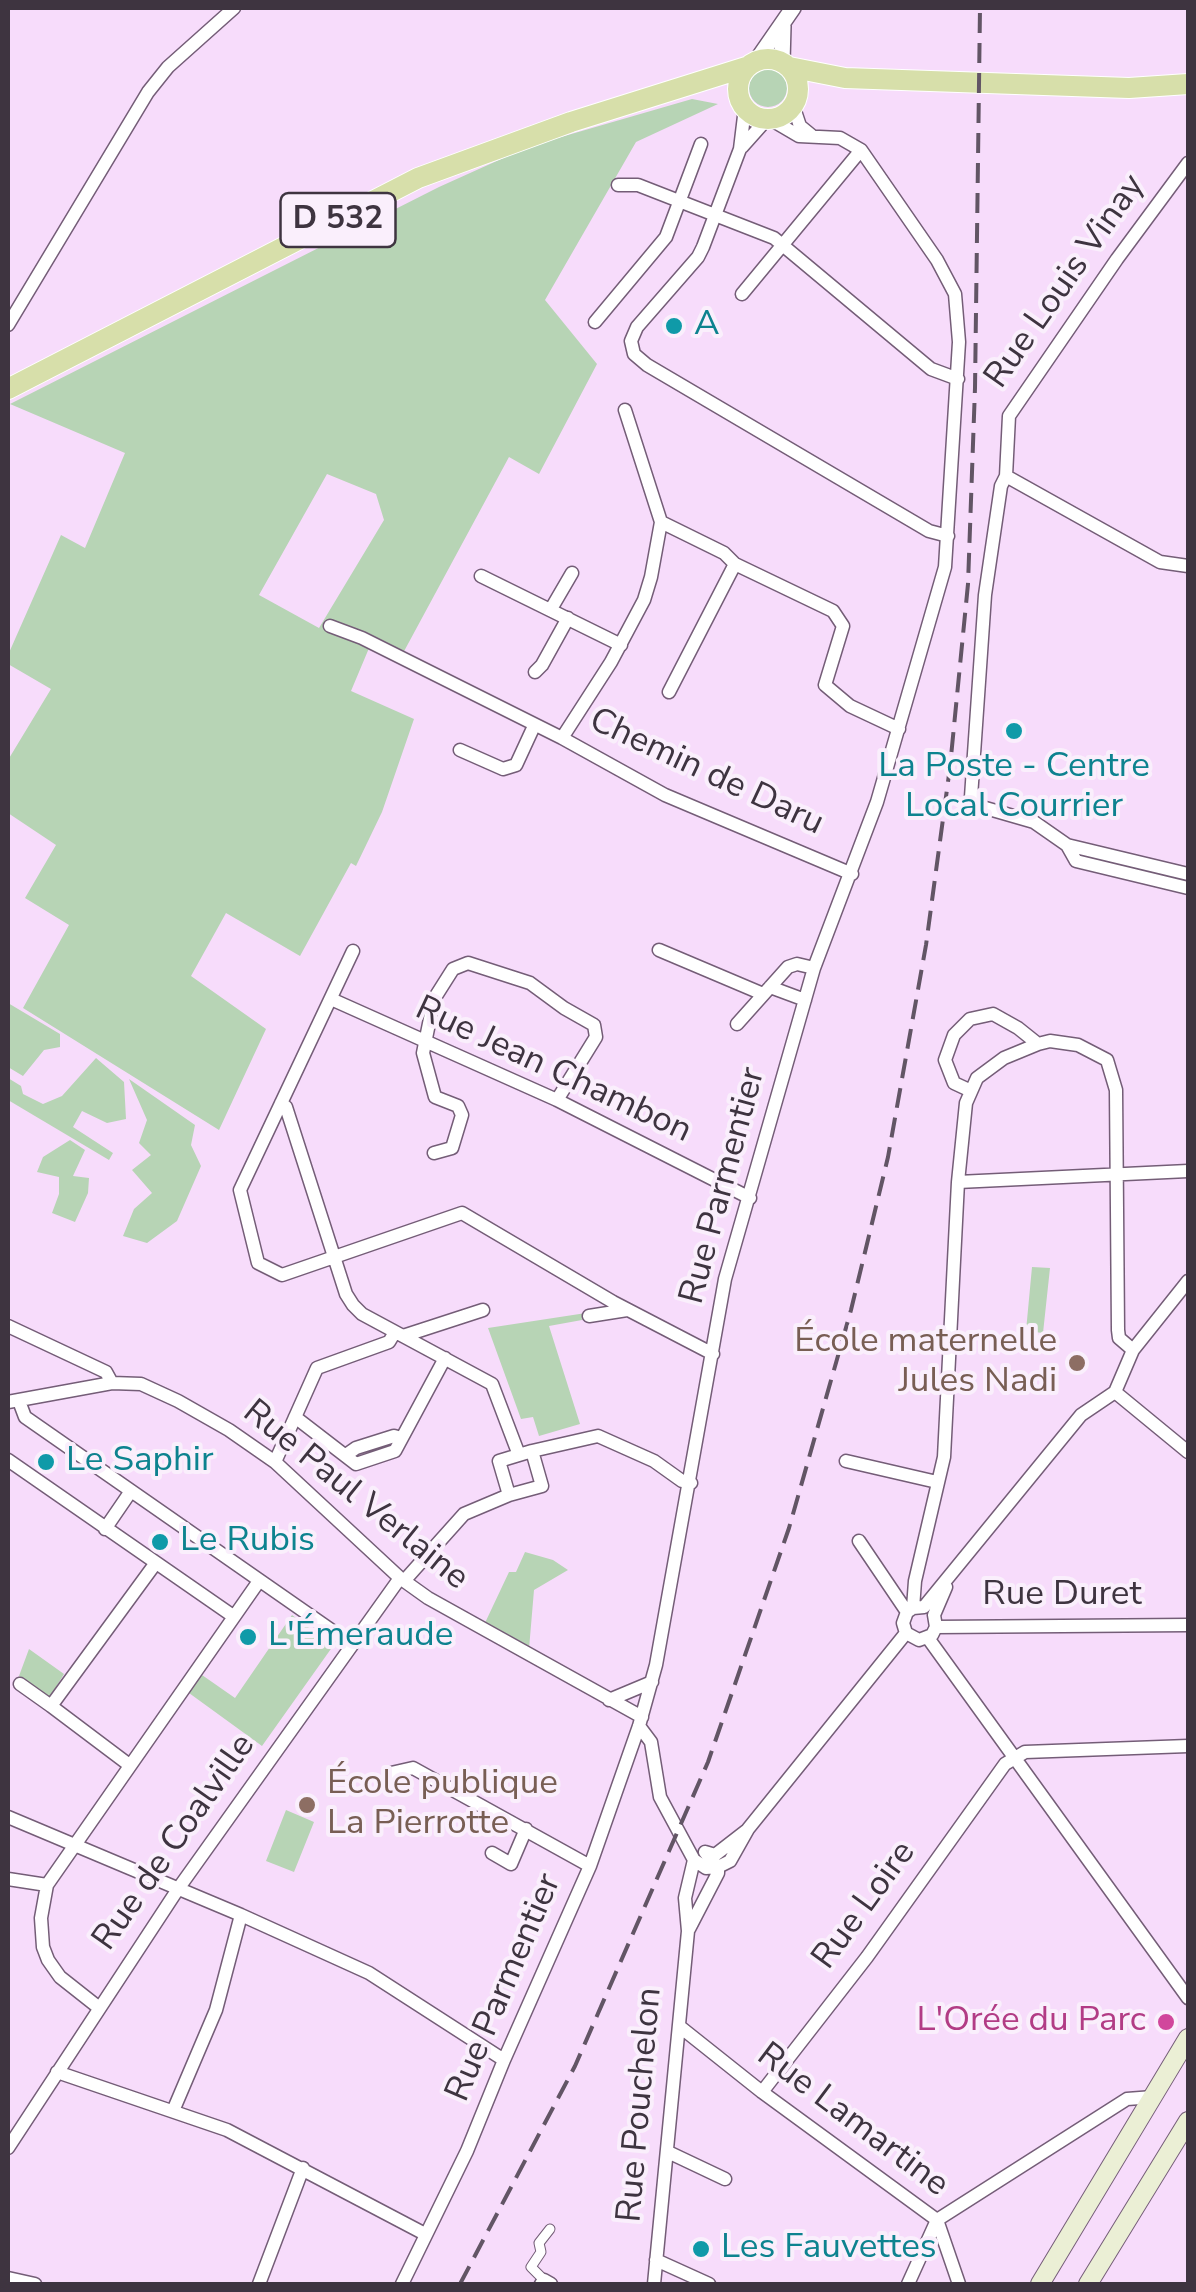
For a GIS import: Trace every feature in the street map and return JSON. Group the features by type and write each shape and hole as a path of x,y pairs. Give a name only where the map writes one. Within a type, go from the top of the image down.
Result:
{"main road":[{"path":"786,64 798,85 795,100 787,112 768,119 755,116 742,103 738,81 752,63 786,64 844,78 1188,84"},
{"name":"D 532","path":"8,389 418,178 570,122 684,89 752,63"},
{"path":"1159,86 1188,71"},
{"path":"795,100 844,78"},
{"name":"D 532","path":"684,89 715,89 742,103"},
{"path":"1040,2284 1188,2039"},
{"path":"1088,2284 1188,2121"}],"street":[{"path":"8,325 148,92 168,67 234,8"},
{"path":"752,63 793,8"},
{"path":"783,25 786,64"},
{"path":"795,100 800,126 813,136"},
{"path":"742,103 740,149 698,256 632,334 634,354 930,531 948,536"},
{"path":"740,149 768,119 798,136 840,138 861,150 742,294"},
{"path":"595,322 666,237 701,144"},
{"name":"Rue Parmentier","path":"402,2284 467,2152 590,1866 641,1722 691,1482 725,1279 814,968 852,874 899,729 944,567 958,380 958,316 947,276 861,150"},
{"name":"Rue Louis Vinay","path":"1067,845 1034,822 982,807 971,797 985,595 1001,486 1006,476 1009,416 1122,251 1188,163"},
{"path":"618,186 638,185 783,244 931,369 958,380"},
{"path":"562,738 620,646 648,588 661,522 624,410"},
{"path":"1006,476 1160,562 1188,566"},
{"path":"661,522 839,617 843,626 825,685 850,706 899,729"},
{"path":"669,692 735,564"},
{"path":"552,609 572,573"},
{"path":"481,576 620,646"},
{"path":"534,672 542,665 568,618"},
{"name":"Chemin de Daru","path":"330,626 362,638 562,738 664,795 852,874"},
{"name":"Chemin de Daru","path":"460,750 503,769 516,765 534,726"},
{"path":"1067,845 1188,874"},
{"path":"1067,845 1076,860 1188,888"},
{"path":"659,950 766,991 805,1000"},
{"path":"353,951 240,1190 258,1263 282,1275 462,1214 626,1310 713,1354"},
{"path":"434,1153 452,1148 462,1115 458,1106 435,1097 423,1053 434,999 453,969 468,963 530,982 594,1025 596,1036 557,1100"},
{"path":"737,1024 788,967 797,964 814,968"},
{"name":"Rue Jean Chambon","path":"330,999 557,1100 750,1198"},
{"path":"970,1090 954,1083 945,1060 954,1034 970,1019 993,1014 1038,1044"},
{"path":"924,1618 916,1581 944,1457 958,1182 970,1090 977,1078 1004,1058 1038,1044 1078,1044 1106,1060 1116,1090 1118,1330 1119,1338 1132,1350"},
{"path":"281,1103 286,1107 353,1305 362,1314 492,1384 526,1453"},
{"path":"958,1182 1188,1171"},
{"path":"924,1618 938,1591 1081,1414 1114,1392 1132,1350 1188,1281"},
{"path":"276,1462 317,1368 388,1342 399,1334 483,1310"},
{"path":"589,1316 626,1310"},
{"name":"Rue Paul Verlaine","path":"8,1326 106,1372 112,1383 140,1384 229,1430 276,1462 402,1579 641,1722"},
{"path":"295,1417 356,1464 395,1452 445,1358"},
{"path":"112,1383 13,1401 25,1417 350,1644"},
{"path":"1114,1392 1188,1452"},
{"path":"509,1495 499,1461 598,1436 654,1460 691,1482"},
{"name":"Rue de Coalville","path":"8,2148 178,1889 350,1644 402,1579 464,1514 542,1486 526,1453"},
{"path":"8,1460 234,1616"},
{"path":"846,1461 938,1482"},
{"path":"105,1529 131,1491"},
{"path":"859,1541 924,1618 1016,1756 1188,1998"},
{"path":"51,1706 155,1564"},
{"path":"641,1722 648,1735 660,1797 681,1839 708,1861 730,1862 748,1829 906,1633 903,1623 924,1618 952,1576"},
{"path":"98,2007 60,1977 48,1960 40,1918 47,1885 260,1580"},
{"path":"916,1581 926,1591 938,1591"},
{"name":"Rue Duret","path":"906,1633 918,1640 924,1618 1188,1625"},
{"path":"609,1700 652,1682"},
{"path":"20,1684 128,1764"},
{"path":"634,1744 653,1758"},
{"path":"1016,1756 1024,1752 1188,1746"},
{"name":"Rue Loire","path":"762,2092 867,1956 1006,1764 1016,1756"},
{"path":"391,1773 413,1768 590,1866"},
{"path":"8,1817 368,1973 504,2060"},
{"path":"492,1853 511,1864 526,1830"},
{"path":"688,1931 686,1898 708,1861"},
{"path":"688,1931 708,1861"},
{"path":"8,1879 47,1885"},
{"path":"173,2111 216,2010 241,1915"},
{"name":"Rue Pouchelon","path":"654,2284 688,1931"},
{"name":"Rue Lamartine","path":"679,2026 937,2220 959,2284"},
{"path":"57,2072 209,2124 302,2168 424,2234"},
{"path":"908,2284 937,2220 1128,2099 1153,2096"},
{"path":"668,2152 725,2179"},
{"path":"259,2284 302,2168"},
{"path":"545,2283 531,2267 540,2252 539,2244 550,2229"},
{"path":"656,2260 709,2284"},
{"path":"8,2278 35,2284"}],"green space":[{"path":"768,69 781,75 787,88 781,101 768,107 755,101 749,88 755,75"},
{"path":"692,99 718,104 636,142 545,300 597,364 539,474 509,457 402,655 372,641 351,691 414,719 382,812 356,866 351,863 300,956 226,913 191,976 266,1029 219,1130 23,1008 69,925 25,898 56,845 8,813 8,760 51,689 8,664 8,655 61,535 85,548 125,453 10,404 439,187 530,146","holes":["327,474 376,494 384,520 319,628 259,595"]},
{"path":"8,1003 60,1034 60,1047 44,1050 23,1076 8,1067"},
{"path":"96,1058 124,1082 126,1119 107,1123 82,1111 73,1127 113,1153 109,1160 8,1100 8,1078 21,1086 23,1094 43,1104 62,1096"},
{"path":"129,1079 195,1125 191,1145 201,1166 177,1221 147,1243 123,1236 134,1209 152,1193 132,1170 151,1155 139,1143 147,1120"},
{"path":"70,1140 85,1150 73,1176 89,1178 88,1193 75,1222 52,1213 59,1194 59,1177 37,1172 43,1157"},
{"path":"1032,1267 1050,1268 1043,1333 1026,1331"},
{"path":"586,1313 582,1320 549,1326 580,1424 539,1436 533,1417 521,1419 488,1328"},
{"path":"525,1552 553,1560 568,1570 534,1590 529,1649 484,1625 509,1572 516,1572"},
{"path":"292,1615 333,1646 262,1746 189,1693 202,1675 235,1698"},
{"path":"29,1649 64,1674 50,1697 19,1676"},
{"path":"286,1810 314,1822 294,1872 266,1861"}],"railway":[{"path":"460,2284 575,2066 708,1762 789,1528 851,1310 888,1157 926,945 950,767 968,584 980,8"}],"place":[{"name":"A","path":"674,326"},
{"name":"La Poste - Centre Local Courrier","path":"1014,731"},
{"name":"École maternelle Jules Nadi","path":"1077,1363"},
{"name":"Le Saphir","path":"46,1462"},
{"name":"Le Rubis","path":"160,1542"},
{"name":"L'Émeraude","path":"248,1637"},
{"name":"École publique La Pierrotte","path":"307,1805"},
{"name":"L'Orée du Parc","path":"1166,2022"},
{"name":"Les Fauvettes","path":"701,2249"}]}
